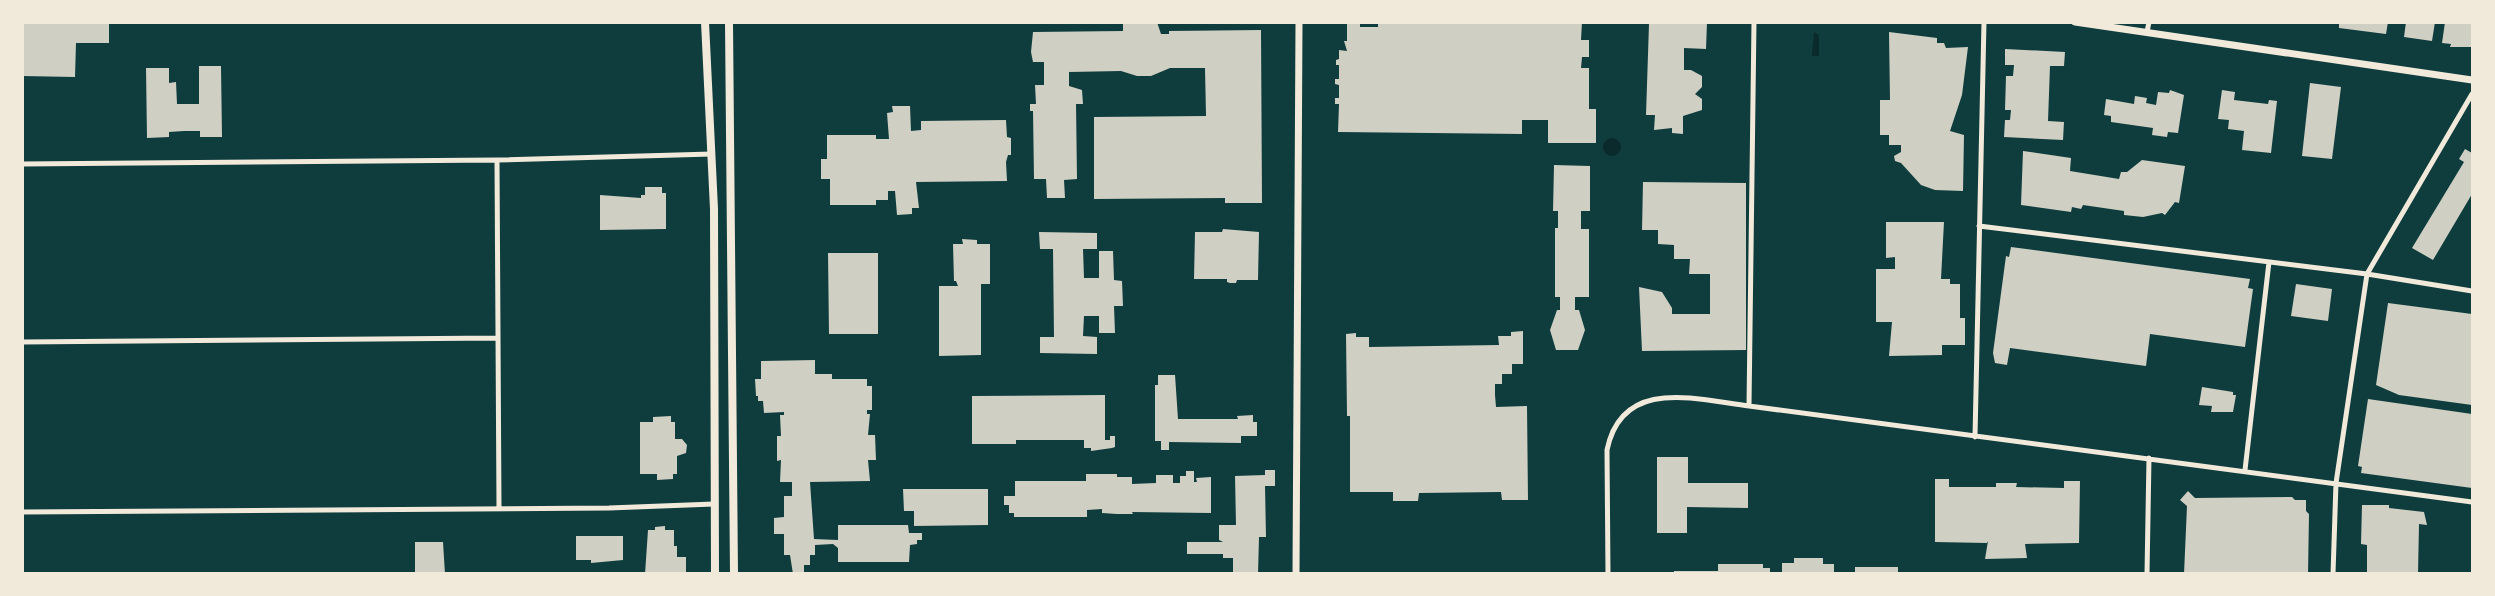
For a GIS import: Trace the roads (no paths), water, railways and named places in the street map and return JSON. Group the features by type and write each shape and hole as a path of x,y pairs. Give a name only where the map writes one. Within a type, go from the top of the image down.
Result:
{"main road":[{"path":"705,22 712,154 715,573"},
{"path":"729,22 734,573"}],"street":[{"path":"1296,573 1299,22"},
{"path":"1749,406 1754,22"},
{"path":"1975,436 1984,22"},
{"path":"2075,22 2472,80"},
{"path":"2147,32 2148,22"},
{"path":"2333,573 2336,483 2367,274 2472,94"},
{"path":"22,164 497,160 712,154"},
{"path":"497,160 499,508"},
{"path":"1979,226 2367,274 2472,291"},
{"path":"2245,470 2269,262"},
{"path":"22,342 498,338"},
{"path":"1608,573 1607,450 1610,433 1623,414 1640,403 1675,397 2472,501"},
{"path":"2147,573 2149,458"},
{"path":"22,512 714,504"}],"water":[{"path":"1814,32 1819,35 1819,56 1812,56"},
{"path":"1612,138 1618,141 1621,147 1618,153 1612,156 1606,153 1603,147 1606,141"}]}
